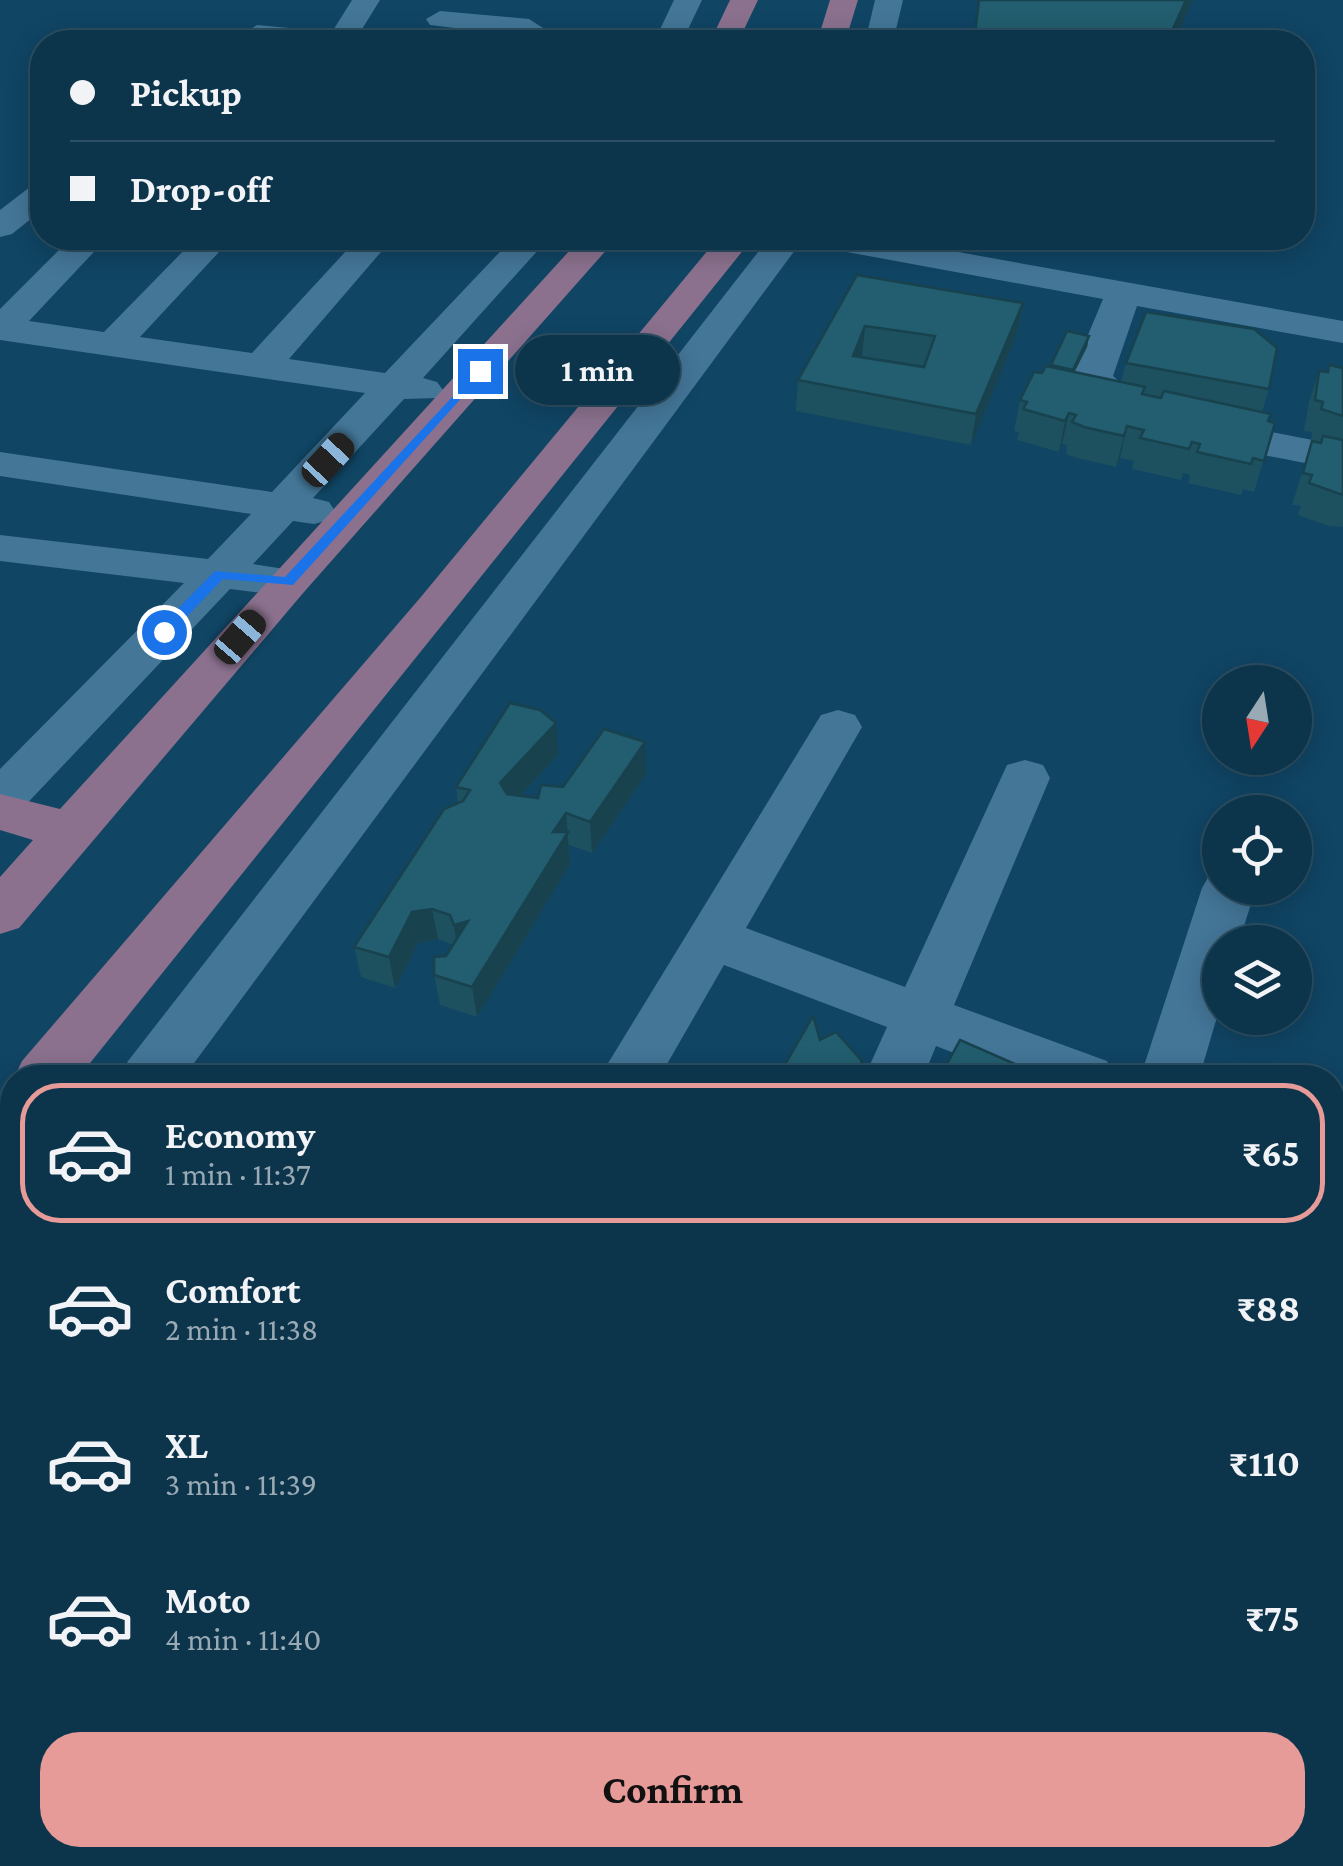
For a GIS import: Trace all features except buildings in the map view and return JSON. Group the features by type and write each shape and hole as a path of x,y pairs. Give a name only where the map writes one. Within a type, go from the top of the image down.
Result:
{"main road":[{"path":"730,30 744,0"},
{"path":"835,30 844,0"},
{"path":"0,912 288,582 589,250"},
{"path":"54,1065 726,250"},
{"path":"0,812 71,831"}],"street":[{"path":"347,30 366,0"},
{"path":"674,30 688,0"},
{"path":"882,30 889,0"},
{"path":"440,19 529,29"},
{"path":"0,227 30,203"},
{"path":"0,328 78,250"},
{"path":"113,344 203,250"},
{"path":"263,365 365,250"},
{"path":"0,800 220,574 521,250"},
{"path":"158,1065 779,250"},
{"path":"891,250 1343,332"},
{"path":"1124,292 1094,366 1093,378 1104,394 1140,409 1343,458"},
{"path":"0,328 399,384 456,398"},
{"path":"578,433 632,446"},
{"path":"0,464 347,517"},
{"path":"0,548 288,582"},
{"path":"636,1065 838,727"},
{"path":"898,1065 1025,778"},
{"path":"1173,1065 1224,905"},
{"path":"712,938 1051,1065"}],"route":[{"path":"164,632 220,574 288,582 480,371"}]}
